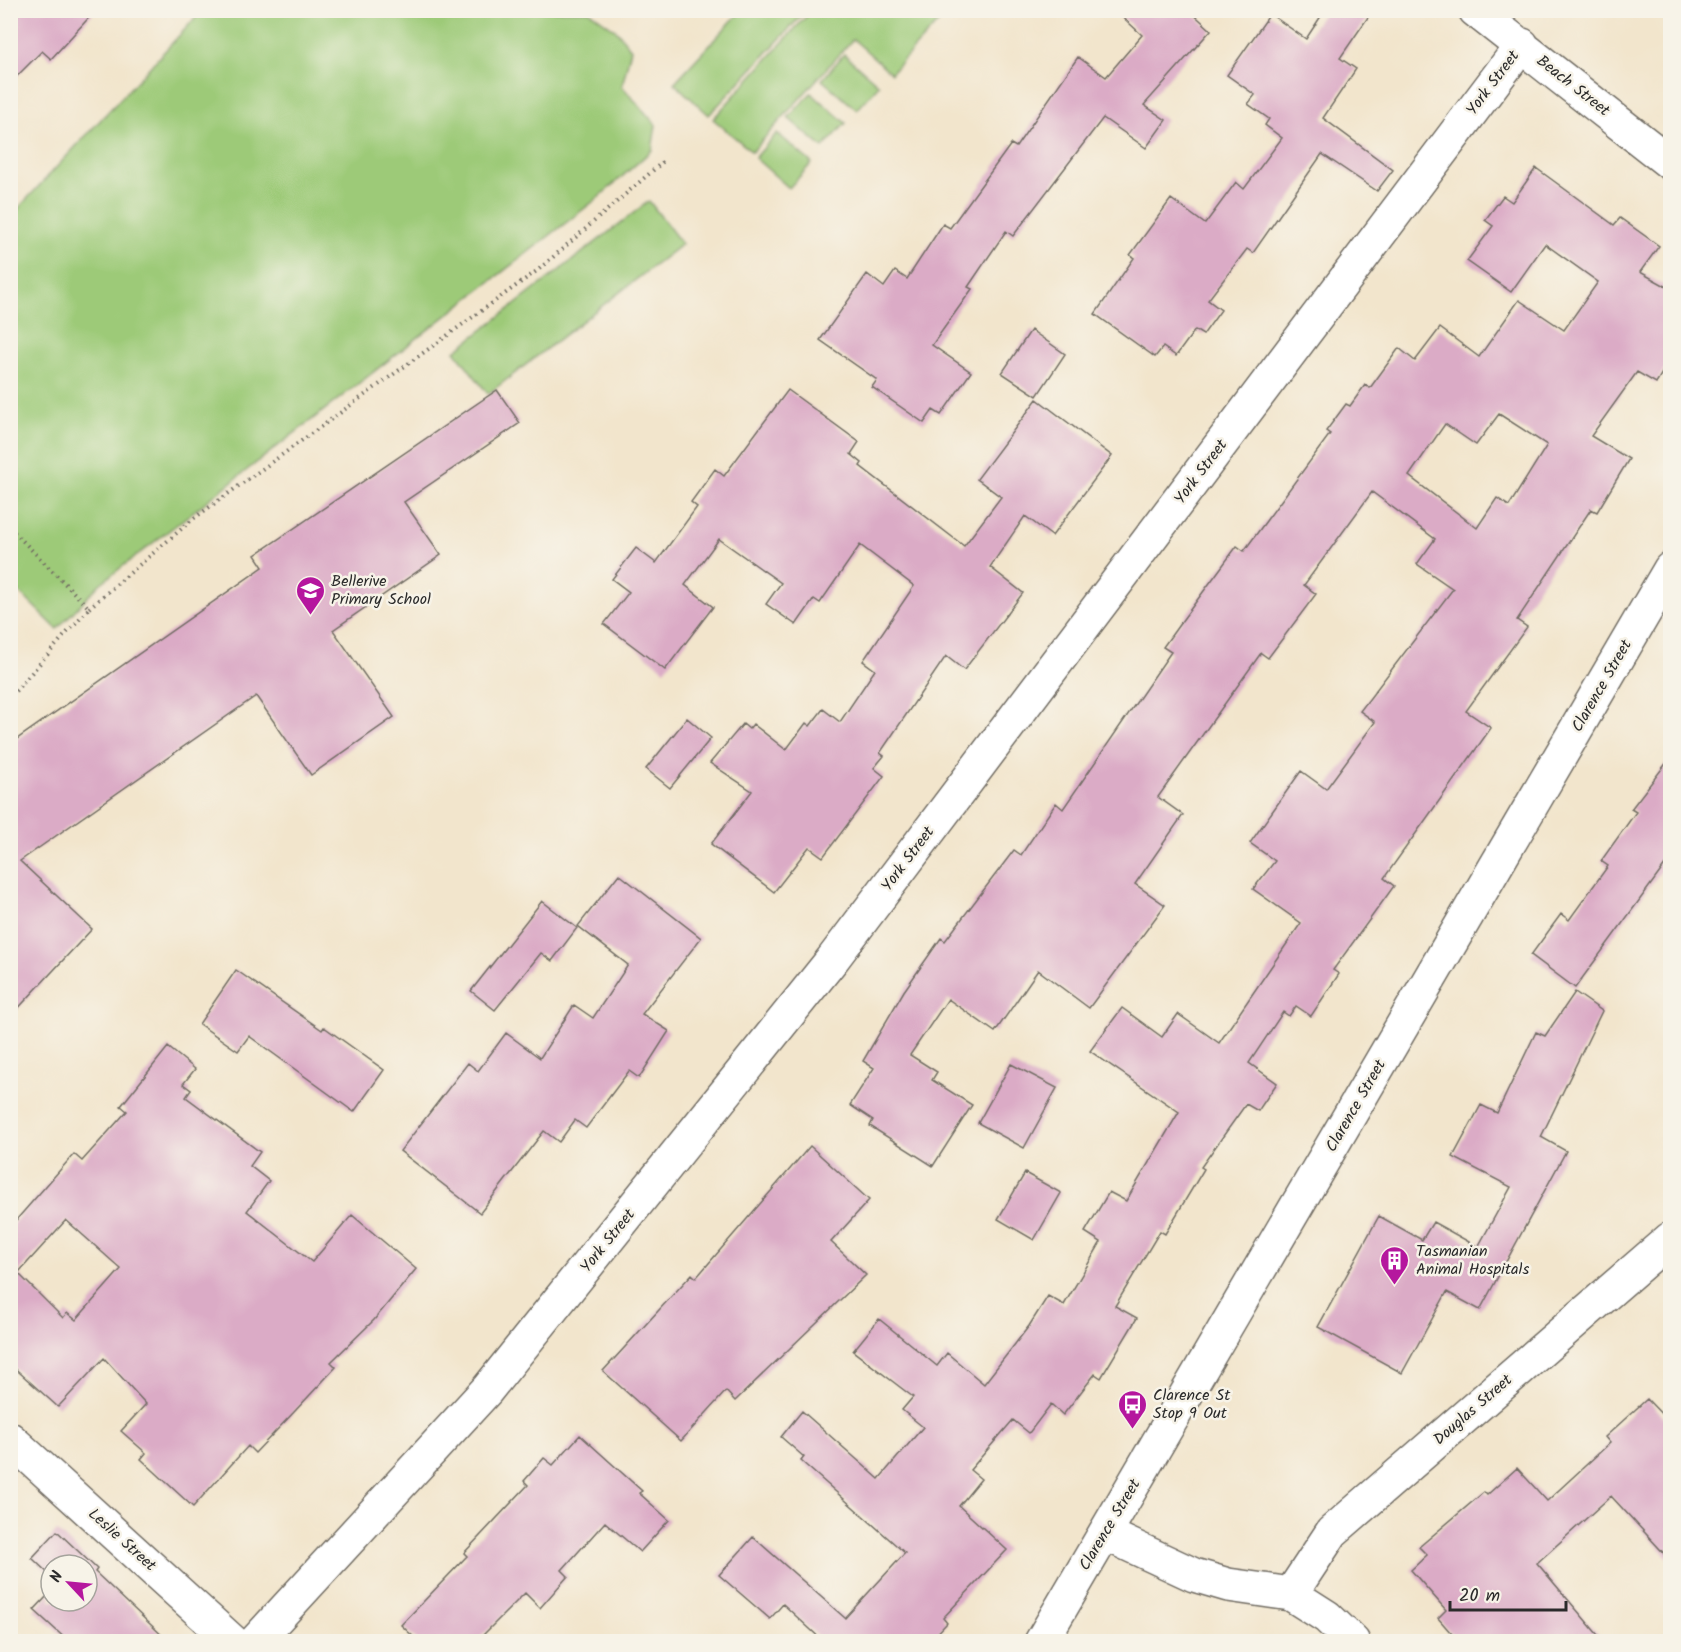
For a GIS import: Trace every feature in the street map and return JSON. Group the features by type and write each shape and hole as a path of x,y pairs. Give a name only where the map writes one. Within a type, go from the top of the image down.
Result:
{"street":[{"name":"Beach Street","path":"1475,10 1671,163"},
{"name":"York Street","path":"255,1641 487,1390 825,969 1522,45"},
{"name":"Clarence Street","path":"1041,1641 1671,569"},
{"name":"Douglas Street","path":"1291,1594 1317,1552 1340,1525 1671,1239"},
{"name":"Leslie Street","path":"10,1439 233,1641"},
{"path":"1106,1533 1194,1575 1228,1585 1291,1594 1327,1617 1353,1641"}],"path":[{"path":"10,697 89,608 193,519 537,270 665,160"},
{"path":"10,528 89,608"}],"green space":[{"path":"799,10 803,14 709,115 674,83 741,11"},
{"path":"202,11 589,11 617,31 631,49 622,86 656,125 652,150 598,198 100,584 57,629 11,584 11,216"},
{"path":"811,11 949,11 891,73 853,39 752,152 713,119"},
{"path":"844,54 879,85 857,110 822,80"},
{"path":"811,93 846,123 823,148 788,118"},
{"path":"777,133 812,163 789,188 755,158"},
{"path":"649,201 682,244 488,394 455,351"}],"building":[{"path":"10,10 96,10 51,59 42,51 10,83"},
{"path":"1115,10 1189,10 1211,30 1144,105 1166,120 1146,148 1103,118 1013,236 1006,231 968,287 972,289 932,345 971,372 941,415 933,410 924,423 872,387 877,380 820,340 867,274 884,287 895,271 907,279 943,224 950,228 1011,144 1016,147 1078,57 1106,77 1142,35"},
{"path":"1325,10 1373,10 1340,58 1356,69 1323,118 1393,170 1377,191 1322,154 1253,253 1247,249 1208,300 1221,310 1203,335 1195,330 1176,356 1163,347 1155,357 1095,314 1134,258 1130,255 1171,199 1205,224 1236,182 1244,189 1282,138 1265,125 1269,119 1248,104 1255,95 1227,75 1270,14 1306,39"},
{"path":"1536,168 1614,225 1620,218 1659,246 1640,272 1671,289 1671,358 1656,383 1637,372 1591,436 1629,459 1597,512 1591,509 1517,620 1527,627 1466,711 1491,728 1384,878 1394,886 1333,970 1339,974 1311,1016 1296,1006 1289,1016 1283,1012 1249,1063 1277,1083 1258,1111 1246,1104 1201,1167 1204,1169 1165,1234 1160,1231 1115,1306 1137,1318 1101,1378 1095,1374 1063,1415 1051,1404 1029,1433 1013,1420 970,1470 981,1479 959,1506 1007,1550 943,1618 947,1623 930,1641 823,1641 783,1604 770,1619 719,1575 753,1537 845,1618 905,1553 801,1461 804,1457 781,1437 802,1411 879,1479 923,1427 902,1410 913,1397 853,1351 879,1319 937,1366 947,1353 984,1384 1029,1326 1048,1296 1064,1305 1101,1242 1085,1232 1109,1192 1126,1201 1179,1112 1090,1051 1122,1008 1162,1037 1178,1014 1219,1043 1301,923 1253,889 1275,861 1250,843 1301,771 1326,789 1375,722 1360,711 1453,589 1417,564 1435,539 1372,492 1304,585 1316,594 1268,658 1261,653 1158,797 1183,815 1135,884 1165,905 1089,1008 1038,970 995,1032 948,999 910,1055 937,1072 932,1080 972,1105 933,1166 870,1126 873,1120 850,1105 874,1068 863,1061 904,991 941,938 945,941 1014,850 1021,855 1056,803 1063,809 1171,652 1163,647 1181,622 1237,546 1244,551 1330,434 1326,431 1346,404 1350,406 1365,385 1370,388 1399,348 1415,361 1440,328 1479,357 1519,300 1564,330 1598,282 1545,244 1511,292 1467,261 1493,226 1485,220 1503,196 1512,202","holes":["1499,414 1547,445 1509,506 1497,498 1477,528 1409,476 1445,424 1476,445"]},
{"path":"1031,330 1065,354 1037,396 1002,373"},
{"path":"497,390 520,423 404,502 441,555 333,630 394,717 311,775 256,696 20,861 92,929 10,1017 10,744 263,567 255,555"},
{"path":"788,390 859,442 851,454 862,463 860,466 964,546 1001,497 977,479 1037,399 1112,456 1052,536 1025,516 990,567 1023,593 964,670 946,656 880,753 884,756 874,768 884,776 823,857 809,847 774,892 711,844 752,791 710,763 743,724 749,729 753,724 786,750 806,723 810,726 823,709 840,722 875,670 863,661 914,586 860,545 820,603 814,599 796,625 766,604 781,583 719,539 685,585 713,607 665,670 604,624 629,592 612,579 636,548 656,563 697,507 691,502 715,469 724,476"},
{"path":"687,718 711,738 670,788 646,769"},
{"path":"1671,757 1671,857 1575,988 1531,955 1561,914 1569,920 1608,866 1601,861 1636,812 1631,809"},
{"path":"619,874 701,938 642,1014 669,1031 639,1078 629,1071 586,1128 575,1120 559,1142 544,1131 480,1213 400,1151 468,1063 478,1071 506,1033 540,1058 574,1005 593,1018 628,965 578,926"},
{"path":"542,901 577,928 552,961 541,953 495,1010 471,991"},
{"path":"236,970 322,1030 324,1027 384,1070 354,1112 249,1036 238,1051 199,1024"},
{"path":"1575,992 1602,1011 1541,1137 1566,1151 1480,1310 1447,1292 1402,1373 1318,1327 1379,1216 1422,1240 1433,1222 1478,1247 1511,1187 1453,1157 1481,1105 1497,1113 1536,1032 1545,1036"},
{"path":"168,1047 195,1069 183,1084 191,1090 186,1097 260,1152 250,1166 269,1181 247,1211 312,1262 352,1215 416,1269 374,1320 331,1362 336,1367 295,1411 255,1453 248,1446 193,1507 141,1459 146,1453 121,1431 146,1404 104,1358 58,1407 10,1364 10,1227 74,1154 82,1161 127,1111 121,1106","holes":["66,1220 121,1269 76,1320 67,1313 63,1318 18,1273"]},
{"path":"1011,1064 1057,1088 1024,1148 978,1123"},
{"path":"810,1146 869,1200 831,1242 866,1275 735,1401 726,1391 681,1441 603,1371 692,1274 696,1278"},
{"path":"1025,1173 1061,1193 1034,1240 998,1219"},
{"path":"1647,1399 1671,1424 1671,1561 1611,1496 1537,1563 1603,1641 1458,1641 1438,1618 1446,1610 1411,1570 1427,1555 1419,1547 1484,1492 1487,1495 1517,1468 1547,1501 1610,1443 1605,1437"},
{"path":"580,1435 642,1491 639,1493 669,1520 640,1552 605,1522 562,1570 568,1576 540,1608 525,1593 477,1641 418,1641 401,1625 467,1556 464,1553 528,1485 524,1481 544,1458 553,1465"},
{"path":"57,1531 80,1553 39,1553 39,1565 32,1558"},
{"path":"99,1576 168,1641 68,1641 34,1610 39,1605 39,1613 99,1613"}],"place":[{"name":"Bellerive Primary School","path":"310,616"},
{"name":"Tasmanian Animal Hospitals","path":"1395,1286"},
{"name":"Clarence St Stop 9 Out","path":"1132,1430"}]}
